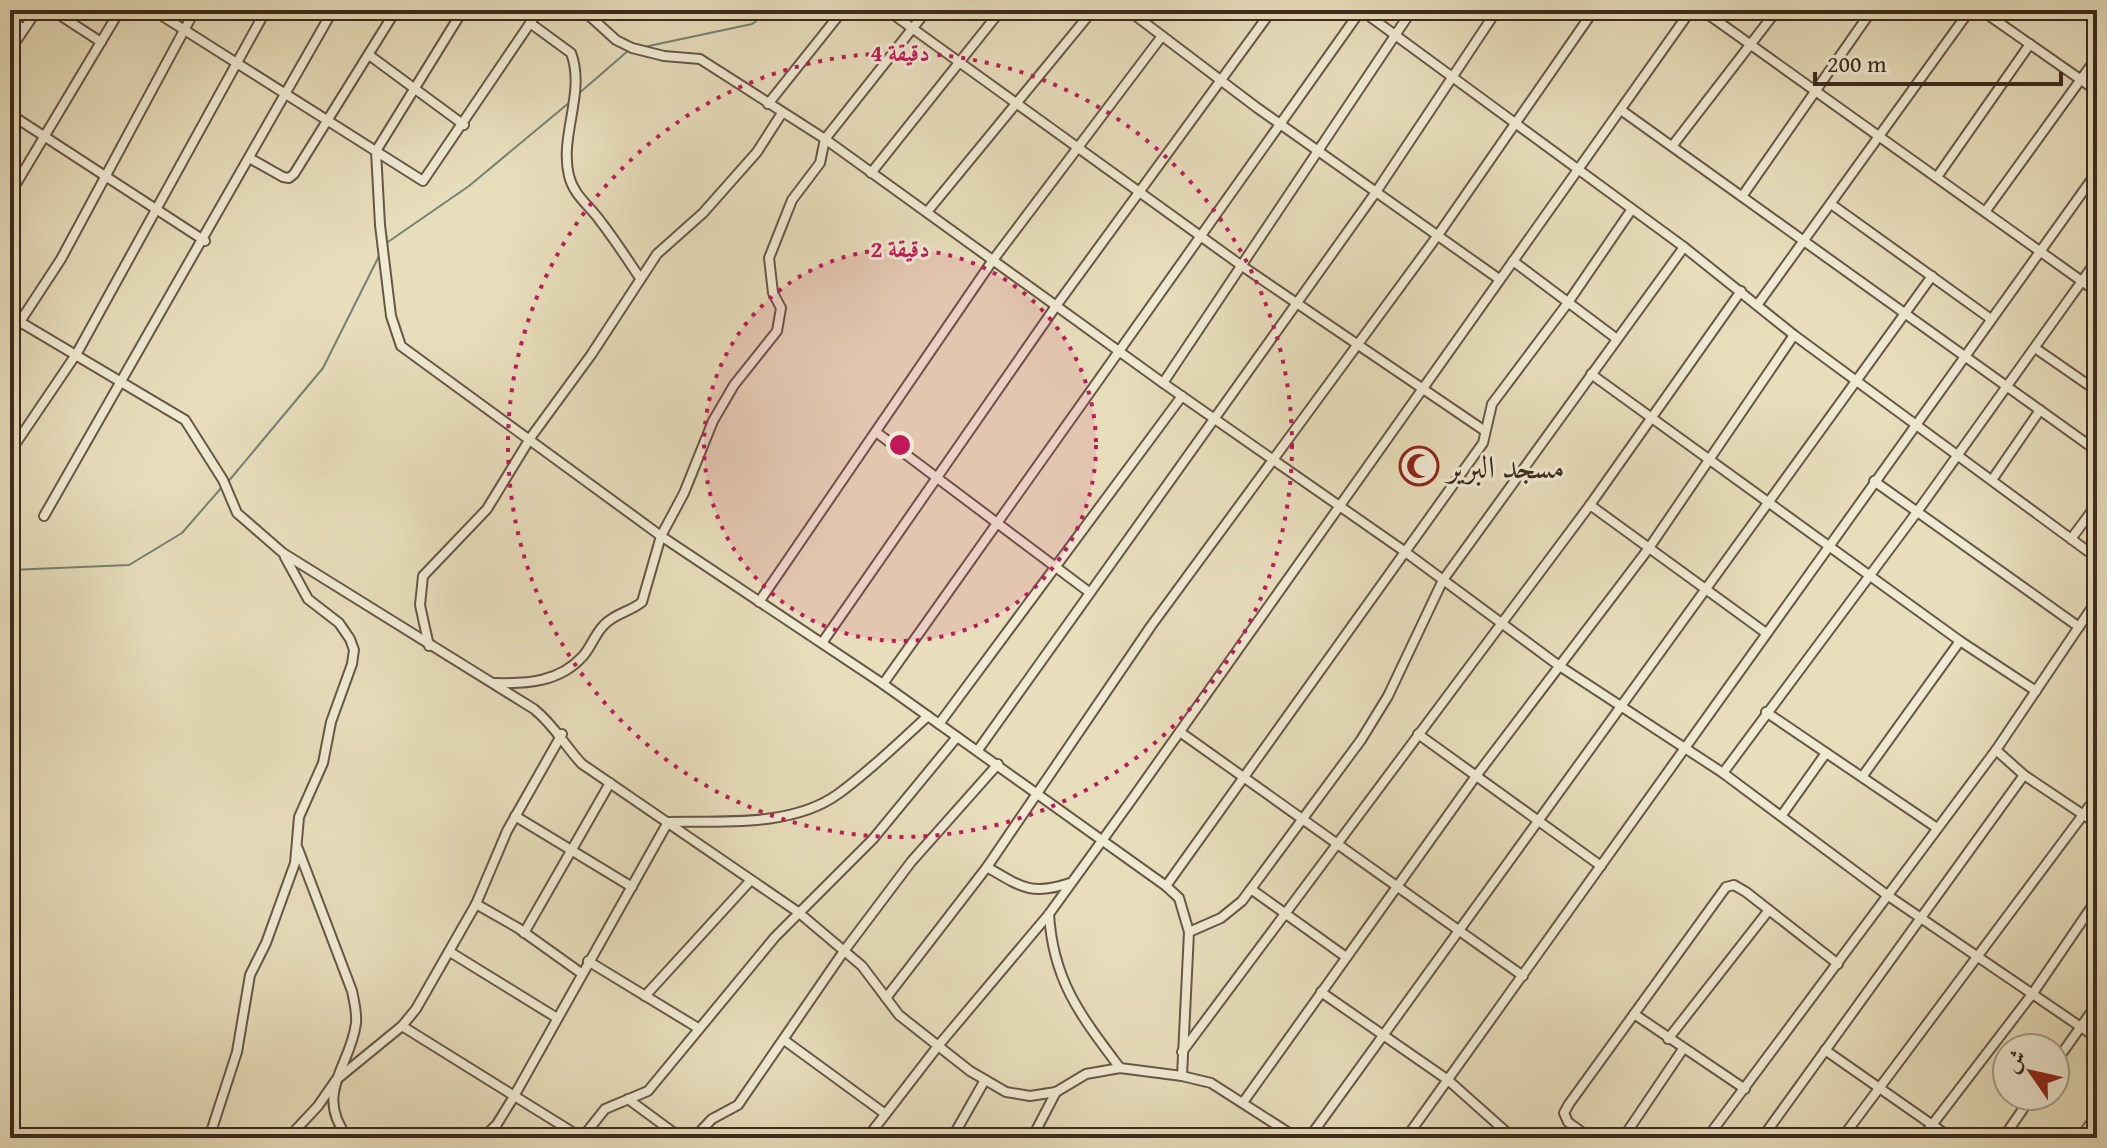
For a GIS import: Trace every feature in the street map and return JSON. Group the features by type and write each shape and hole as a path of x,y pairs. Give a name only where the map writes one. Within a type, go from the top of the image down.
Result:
{"street":[{"path":"10,50 37,10"},
{"path":"52,10 101,42"},
{"path":"10,194 120,10"},
{"path":"153,10 183,32 287,93 423,181 464,125 539,10"},
{"path":"10,337 61,259 195,10"},
{"path":"10,452 77,353 266,10"},
{"path":"44,516 205,241 333,10"},
{"path":"251,159 289,178 330,120 396,10"},
{"path":"463,10 376,151 380,225 391,316 401,346 416,360 531,437 661,536 1037,791 1179,898 1189,932 1182,1076"},
{"path":"583,10 616,40 632,48 664,56 700,59 825,139 1163,383 1404,551 1558,665 1723,773 1887,895 2097,1038"},
{"path":"595,20 602,10"},
{"path":"768,104 843,10"},
{"path":"887,10 1242,266 1485,431"},
{"path":"491,683 545,680 570,668 585,654 604,625 615,615 642,602 661,536 684,493 713,421 734,385 777,331 781,308 773,293 769,258 792,200 820,163 825,139 927,10"},
{"path":"871,173 1001,10"},
{"path":"927,212 1014,102 1093,10"},
{"path":"1128,10 1281,125 1499,279"},
{"path":"822,643 1056,306 1272,10"},
{"path":"883,684 1361,10 1684,247 1794,335 2097,558"},
{"path":"1163,383 1412,10"},
{"path":"978,750 1376,192 1497,10"},
{"path":"886,998 987,867 1151,626 1438,235 1594,10"},
{"path":"867,1138 938,1046 1049,914 1180,732 1689,14 1677,10"},
{"path":"1702,10 2097,292"},
{"path":"1673,145 1777,10"},
{"path":"1743,195 1872,10"},
{"path":"1758,304 1970,10"},
{"path":"1981,10 2097,91"},
{"path":"10,20 24,29"},
{"path":"530,23 571,53 576,84 569,126 569,176 578,197 599,218 640,278"},
{"path":"759,602 993,260 1162,36"},
{"path":"1937,177 2030,44"},
{"path":"369,55 464,125"},
{"path":"1985,212 2097,57"},
{"path":"1621,110 2097,451"},
{"path":"429,646 420,605 423,576 487,509 531,437 591,355 657,254 703,213 757,152 782,113"},
{"path":"10,114 205,241"},
{"path":"1406,1138 2097,172"},
{"path":"1831,204 1991,319"},
{"path":"1166,886 1483,443 1492,404 1567,304 1632,209"},
{"path":"1189,932 1221,918 1251,889 1302,819 1388,696 1443,580 1684,247"},
{"path":"1723,773 1917,512 2097,260"},
{"path":"1513,261 1617,339"},
{"path":"1309,1138 1932,276"},
{"path":"1182,1052 1590,505 1741,291"},
{"path":"10,316 77,353 185,420 223,480 237,513 283,553 534,709 562,734 570,751 582,764 798,912 862,966 899,1015 985,1080 1006,1092 1030,1096 1056,1092 1086,1074 1120,1068 1182,1076 1211,1083 1244,1101 1297,1138"},
{"path":"1244,1101 1476,776 1649,548 1710,463 1794,335"},
{"path":"2035,348 2097,391"},
{"path":"1591,374 1710,463 1869,573 1960,641 2036,691"},
{"path":"939,724 1182,396"},
{"path":"1992,480 2040,410"},
{"path":"876,432 1089,592"},
{"path":"1874,481 2079,627"},
{"path":"2071,539 2097,504"},
{"path":"1590,505 1766,633"},
{"path":"209,1138 237,1052 250,975 272,929 298,848 299,817 323,763 331,722 354,650 339,623 308,599 283,553"},
{"path":"1709,1137 1996,750 2097,600"},
{"path":"1862,777 1960,641"},
{"path":"1766,712 1937,828"},
{"path":"668,822 750,820 815,806 837,796 928,716"},
{"path":"1180,732 1523,976"},
{"path":"288,1138 318,1106 336,1080 402,1026 416,1009 476,904 515,816 562,734"},
{"path":"1418,734 1601,866"},
{"path":"402,1026 513,1098 582,1138 605,1109 648,1091 798,912 873,839 957,737"},
{"path":"1996,750 2024,775 2097,824"},
{"path":"1782,815 1826,753"},
{"path":"694,1138 712,1119 738,1105 844,951 911,862 998,764"},
{"path":"1762,1138 2024,775"},
{"path":"524,933 610,783"},
{"path":"1842,1138 2097,796"},
{"path":"515,816 573,848 632,887"},
{"path":"483,1138 513,1098 668,822"},
{"path":"298,848 356,1009 356,1024 336,1080 334,1104 348,1138"},
{"path":"987,867 1033,891 1043,892 1071,883"},
{"path":"645,996 751,880"},
{"path":"1590,1138 1568,1122 1564,1113 1726,887 1734,885 1746,892 1838,964"},
{"path":"1251,889 1346,957"},
{"path":"1922,1138 2033,993 2097,899"},
{"path":"476,904 581,973"},
{"path":"1668,1039 1769,910"},
{"path":"1049,914 1050,941 1063,984 1120,1068"},
{"path":"450,952 557,1018"},
{"path":"588,961 698,1028"},
{"path":"1321,992 1448,1080 1513,1138"},
{"path":"2071,1040 2097,1004"},
{"path":"1634,1014 1745,1089"},
{"path":"784,1040 884,1113"},
{"path":"1623,1138 1683,1049"},
{"path":"1825,1050 1951,1138"},
{"path":"952,1138 985,1080"},
{"path":"1032,1138 1056,1092"},
{"path":"628,1099 681,1138"},
{"path":"2003,1138 2021,1112"},
{"path":"2080,1138 2097,1115"}],"waterway":[{"path":"644,47 752,24 772,10"},
{"path":"577,95 629,50"},
{"path":"385,244 469,186 570,102"},
{"path":"227,483 323,368 380,254"},
{"path":"10,570 129,565 182,533 222,487"}],"place":[{"name":"مسجد البرير","path":"1419,466"}]}
